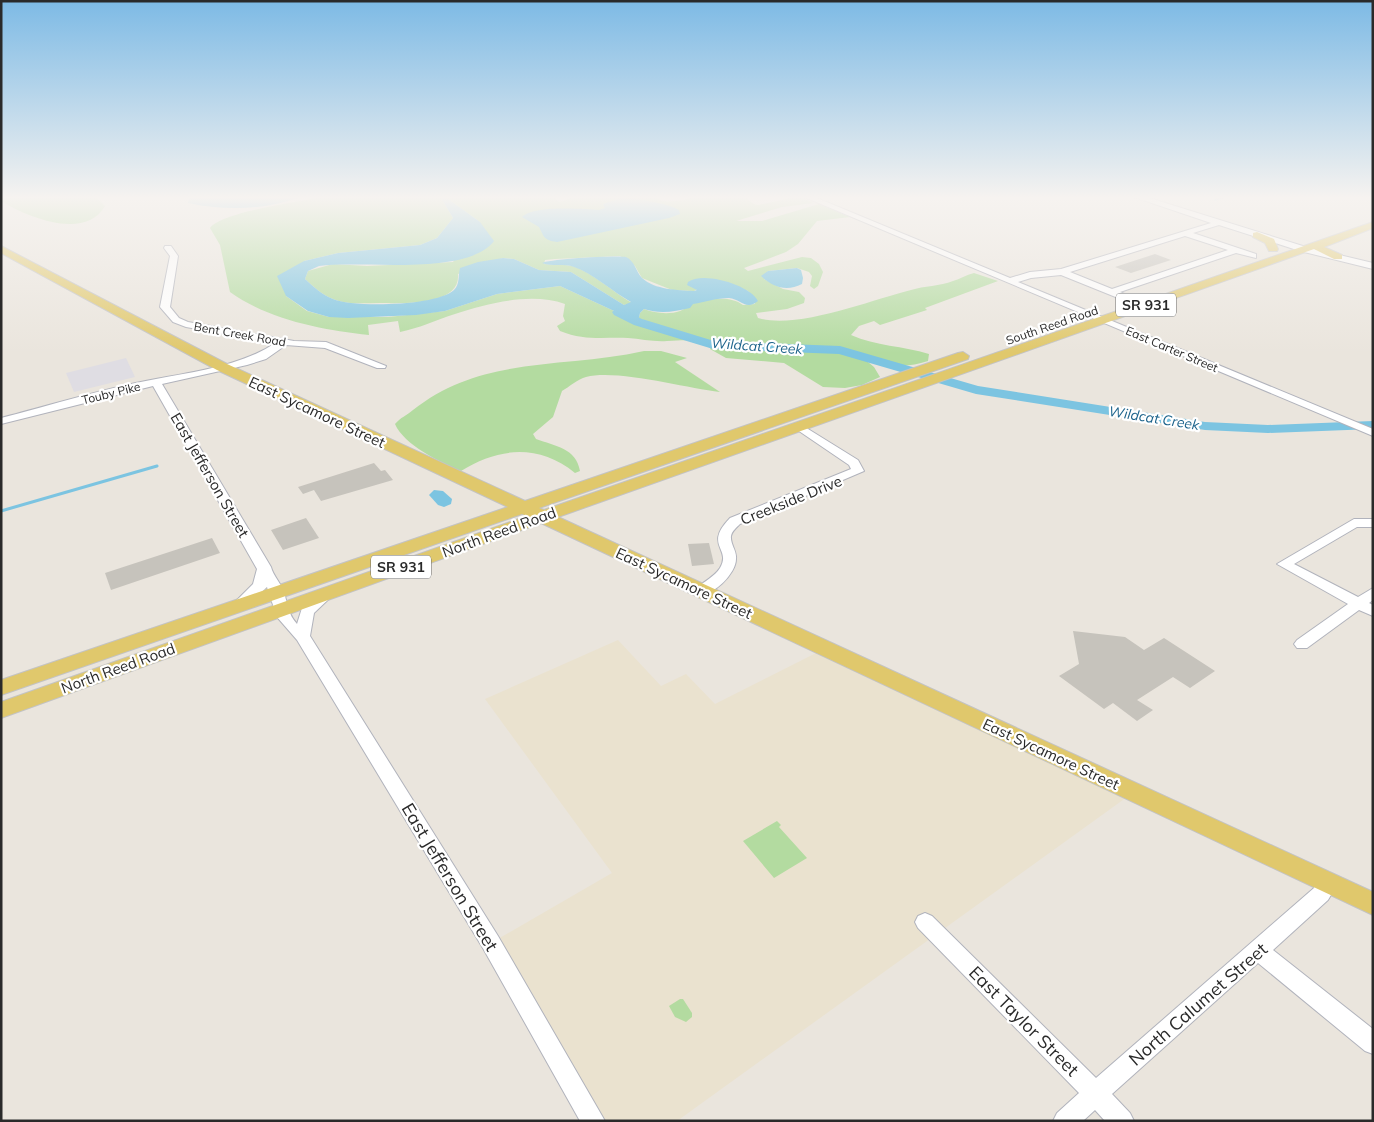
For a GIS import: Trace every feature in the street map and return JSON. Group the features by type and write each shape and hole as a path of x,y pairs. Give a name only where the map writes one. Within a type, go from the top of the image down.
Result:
{"main road":[{"path":"1318,248 1321,252 1338,257"},
{"name":"East Sycamore Street","path":"1,249 222,367 1373,904"},
{"name":"South Reed Road","path":"794,422 854,394 1273,249"},
{"name":"South Reed Road","path":"794,422 882,398 1303,249"},
{"name":"North Reed Road","path":"1,688 522,508 794,422"},
{"name":"North Reed Road","path":"1,710 541,517 794,422"}],"street":[{"name":"Bent Creek Road","path":"168,248 174,256 165,307 168,313 176,320 202,328 337,348 381,366"},
{"name":"East Carter Street","path":"931,248 1373,433"},
{"path":"1010,281 1030,275 1062,272 1137,248"},
{"path":"1232,248 1253,256"},
{"path":"1303,249 1373,266"},
{"path":"1112,292 1237,250"},
{"path":"1062,272 1128,299"},
{"name":"Touby Pike","path":"1,421 262,357 280,341"},
{"name":"East Jefferson Street","path":"156,382 264,567 277,592 279,610 287,625 302,636 490,943 593,1121"},
{"name":"Creekside Drive","path":"701,591 727,568 729,557 722,541 723,535 725,530 735,522 858,471 854,463 794,422"},
{"path":"1371,522 1354,523 1284,564 1373,611"},
{"path":"239,606 260,586 264,567"},
{"path":"1302,644 1373,592"},
{"path":"302,636 307,611 329,593"},
{"name":"North Calumet Street","path":"1065,1121 1321,894 1328,883"},
{"name":"East Taylor Street","path":"925,922 1122,1121"},
{"path":"1258,951 1373,1044"}],"shaded area":[{"path":"126,358 135,377 74,392 66,373"},
{"path":"618,640 661,686 686,674 715,704 824,649 1134,792 677,1121 593,1121 491,943 612,873 485,699"}],"green space":[{"path":"221,248 386,248 338,253 304,261 286,296 307,311 329,317 388,317 445,311 497,294 560,286 638,322 640,313 644,309 671,313 680,311 694,303 719,299 732,300 743,305 755,304 748,291 713,279 694,291 672,290 642,278 635,266 620,256 545,260 544,264 569,265 580,269 595,277 632,303 624,305 571,272 539,270 514,259 503,258 458,274 456,285 450,292 440,298 414,303 344,302 325,295 305,279 308,271 333,264 367,266 453,262 462,248 791,248 744,268 748,271 802,257 811,258 819,264 823,272 818,286 814,289 810,286 812,276 809,272 797,268 768,271 764,279 783,289 799,292 805,298 804,303 787,309 756,313 758,318 774,321 813,317 834,312 916,289 948,283 974,273 998,281 925,308 927,310 880,325 874,321 859,326 851,335 860,339 929,354 928,361 902,366 862,357 874,367 880,377 862,385 845,388 823,387 784,363 726,358 710,349 712,345 699,342 594,338 569,334 560,331 557,326 565,321 563,316 565,304 552,301 539,299 510,300 468,310 400,332 398,321 368,325 369,335 315,327 279,317 245,302 230,292"},
{"path":"644,351 661,351 687,358 675,362 720,392 615,375 599,375 580,379 562,391 553,417 533,434 536,439 564,449 574,457 580,471 575,473 547,457 519,452 504,453 490,457 461,471 433,458 414,446 395,424 439,392 467,380 495,372 524,367"},
{"path":"777,821 781,825 779,827 807,858 774,878 743,841"},
{"path":"683,999 692,1013 692,1017 686,1022 675,1017 669,1006"}],"water":[{"path":"386,248 485,248 461,259 438,263 319,266 308,271 305,279 325,295 343,302 358,304 395,304 445,295 456,288 460,268 478,262 503,258 514,259 539,270 571,272 624,305 631,302 581,270 566,265 542,263 598,257 626,257 631,261 642,278 660,287 694,291 697,290 687,285 688,282 704,278 715,279 726,281 746,290 758,301 747,305 733,299 724,298 693,304 690,308 672,311 655,312 644,309 640,313 638,322 560,286 497,294 445,311 416,315 348,318 329,317 308,311 286,296 277,276 304,261 338,253"},
{"path":"797,268 801,270 802,284 791,288 780,287 770,283 761,276 768,271"},
{"path":"434,490 443,491 452,499 451,504 444,507 438,505 429,495"}],"building":[{"path":"1155,254 1171,260 1131,273 1115,267"},
{"path":"374,463 381,471 385,470 393,480 321,501 314,490 303,494 298,487"},
{"path":"306,518 319,538 283,550 271,530"},
{"path":"212,538 220,553 111,590 105,573"},
{"path":"709,543 714,564 692,566 688,544"},
{"path":"1073,631 1125,637 1144,650 1164,638 1215,671 1190,688 1173,677 1137,700 1153,710 1137,721 1113,703 1104,709 1059,676 1079,664"}],"waterway":[{"name":"Wildcat Creek","path":"618,312 638,322 713,345 840,350 976,390 1205,426 1268,429 1373,425"},
{"path":"1,511 157,466"}]}
